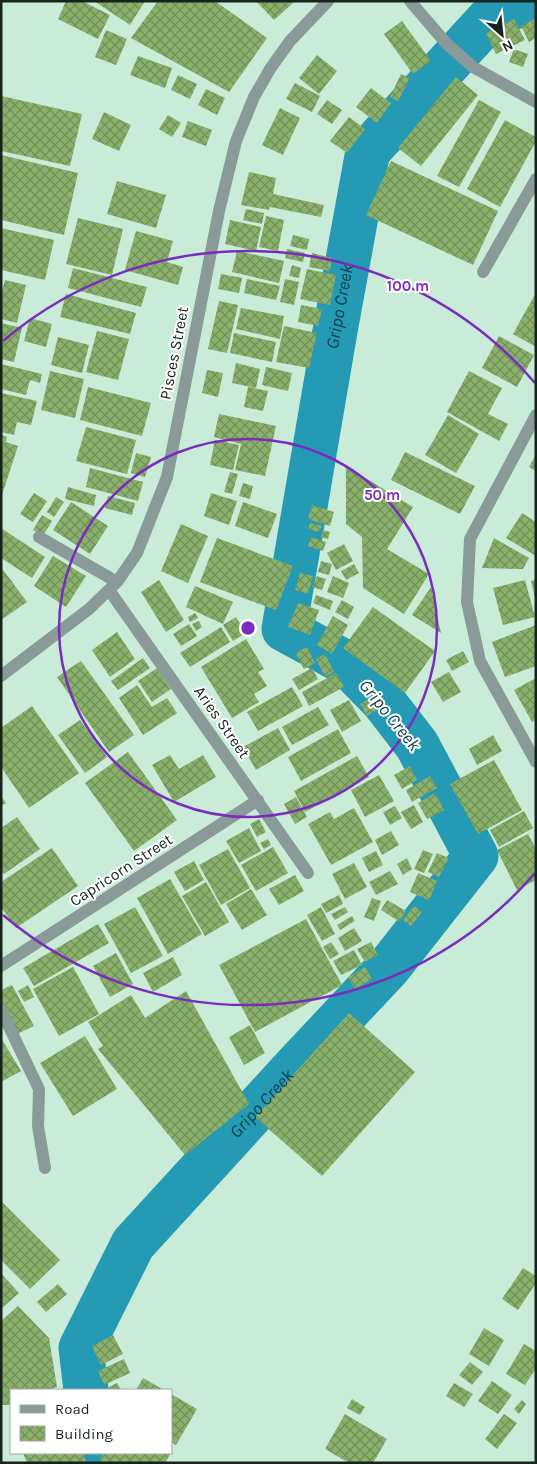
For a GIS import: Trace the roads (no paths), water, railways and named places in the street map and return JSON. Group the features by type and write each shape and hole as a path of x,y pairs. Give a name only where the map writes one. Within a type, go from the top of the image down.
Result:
{"street":[{"name":"Pisces Street","path":"1,676 89,609 113,586 137,553 167,477 218,211 236,141 254,97 270,68 290,41 328,1"},
{"path":"410,1 446,43 473,67 536,102"},
{"path":"484,272 536,179"},
{"path":"536,415 470,539 467,602 480,661 536,762"},
{"name":"Aries Street","path":"39,538 113,586 308,873"},
{"name":"Capricorn Street","path":"1,966 258,800"},
{"path":"1,1010 39,1088 38,1126 45,1168"}],"waterway":[{"name":"Gripo Creek","path":"86,1389 81,1348 133,1244 388,968 476,856 417,745 383,701 346,663 284,629 368,151 489,19 526,1"},
{"name":"Gripo Creek","path":"93,1454 94,1463"}]}
